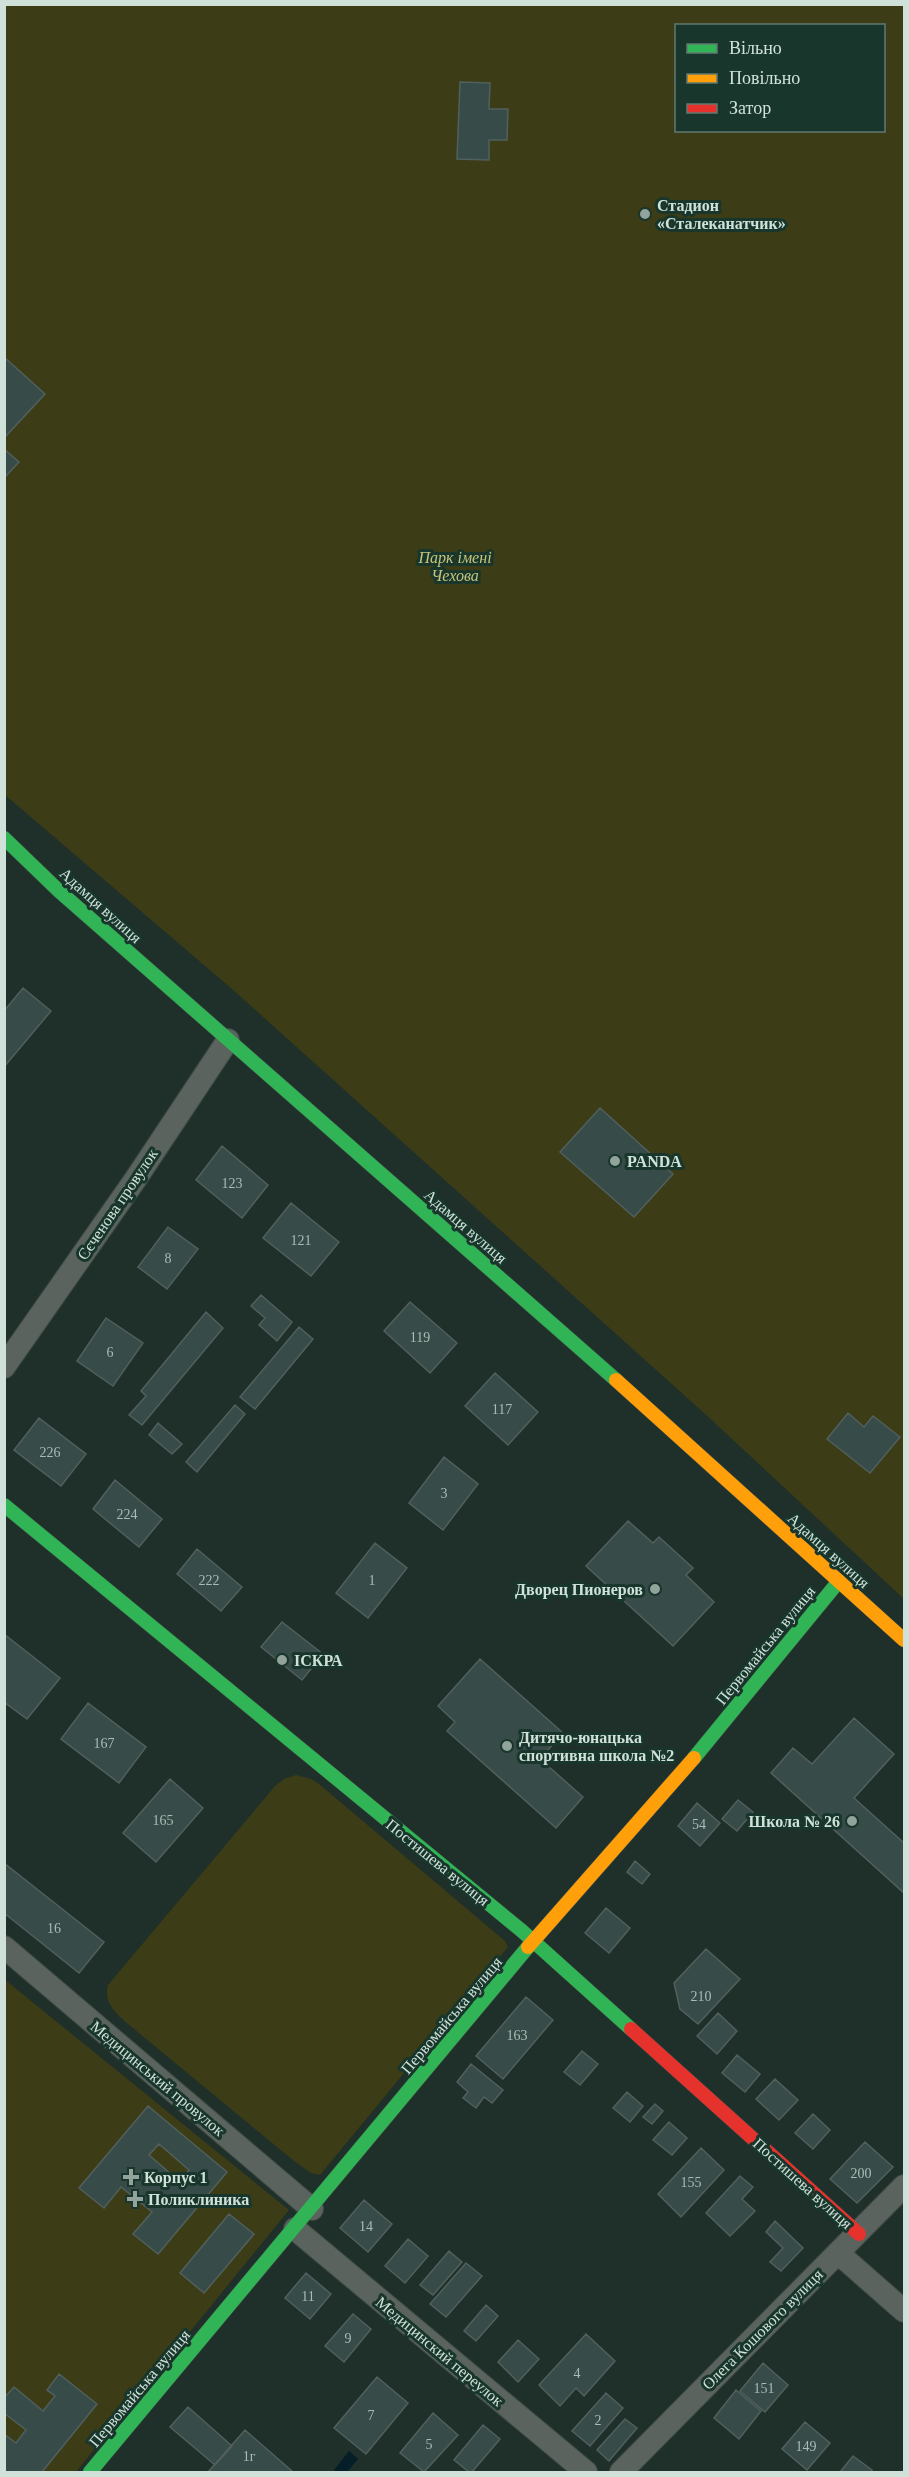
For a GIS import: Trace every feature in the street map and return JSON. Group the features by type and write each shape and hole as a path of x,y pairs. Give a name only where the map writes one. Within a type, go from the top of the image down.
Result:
{"street":[{"name":"Адамця вулиця","path":"4,838 59,891 682,1438 904,1640"},
{"name":"Сєченова провулок","path":"4,1367 137,1177 228,1040"},
{"name":"Постишева вулиця","path":"4,1505 533,1941 859,2234"},
{"name":"Первомайська вулиця","path":"90,2472 312,2209 533,1941 674,1783 839,1581"},
{"name":"Медицинський провулок","path":"4,1947 312,2209"},
{"name":"Олега Кошового вулиця","path":"621,2472 904,2186"},
{"name":"Медицинский переулок","path":"295,2229 586,2472"},
{"name":"Постишева вулиця","path":"837,2253 904,2311"}],"green space":[{"name":"Парк імені Чехова","path":"5,5 904,5 904,1599 704,1413 232,989 5,795"},
{"path":"296,1775 319,1784 505,1941 508,1947 320,2175 311,2173 294,2161 128,2024 112,2007 107,1997 108,1985 275,1786 284,1779"},
{"path":"4,1979 289,2210 76,2472 5,2472"}],"water":[{"path":"349,2451 358,2459 347,2472 334,2470"}],"building":[{"path":"460,82 490,83 489,109 508,109 507,140 489,140 489,160 457,159"},
{"path":"4,357 45,394 4,438"},
{"path":"4,449 19,462 4,478"},
{"path":"23,988 51,1011 4,1067 4,1011"},
{"path":"600,1108 673,1174 634,1217 560,1152"},
{"path":"222,1146 268,1185 242,1218 196,1180"},
{"path":"291,1203 339,1242 311,1276 263,1238"},
{"path":"168,1227 198,1249 167,1289 138,1267"},
{"path":"261,1295 292,1322 277,1341 259,1325 265,1318 251,1306"},
{"path":"410,1302 457,1343 430,1373 384,1331"},
{"path":"206,1312 223,1328 142,1425 129,1415 146,1396 141,1391"},
{"path":"106,1318 143,1343 113,1386 77,1361"},
{"path":"299,1327 313,1339 255,1409 240,1397"},
{"path":"495,1373 538,1412 508,1445 465,1406"},
{"path":"235,1405 245,1414 197,1472 186,1462"},
{"path":"848,1413 864,1427 873,1416 900,1437 870,1473 827,1439"},
{"path":"39,1418 86,1454 61,1486 14,1450"},
{"path":"158,1423 182,1444 172,1454 149,1435"},
{"path":"444,1457 478,1484 443,1530 409,1503"},
{"path":"115,1480 162,1519 139,1547 93,1509"},
{"name":"Дворец Пионеров","path":"628,1521 653,1543 659,1537 693,1568 686,1575 714,1602 673,1646 586,1566"},
{"path":"375,1543 407,1568 368,1618 336,1593"},
{"path":"197,1549 242,1587 221,1611 177,1574"},
{"path":"282,1622 323,1654 302,1680 261,1647"},
{"path":"4,1634 60,1678 27,1719 4,1702"},
{"name":"Дитячо-юнацька спортивна школа №2","path":"480,1659 563,1733 540,1759 583,1797 556,1828 447,1731 455,1722 438,1706"},
{"path":"88,1703 146,1747 119,1783 61,1739"},
{"name":"Школа № 26","path":"854,1718 894,1754 854,1798 904,1843 904,1893 771,1773 793,1748 812,1764"},
{"path":"170,1779 203,1808 156,1862 123,1833"},
{"path":"738,1800 753,1812 737,1831 722,1819"},
{"path":"697,1803 720,1823 700,1846 678,1826"},
{"path":"635,1861 650,1874 642,1884 627,1872"},
{"path":"4,1863 104,1942 79,1973 4,1913"},
{"path":"606,1908 630,1928 609,1953 585,1933"},
{"path":"706,1949 740,1979 698,2024 680,2009 674,1983"},
{"path":"526,1997 553,2020 503,2079 476,2056"},
{"path":"718,2013 737,2031 717,2054 697,2036"},
{"path":"582,2051 598,2064 580,2085 564,2072"},
{"path":"737,2055 760,2074 745,2092 722,2073"},
{"path":"471,2064 503,2090 492,2103 484,2097 476,2108 463,2098 468,2092 457,2082"},
{"path":"775,2079 798,2100 779,2120 756,2099"},
{"path":"627,2092 643,2106 630,2122 613,2108"},
{"path":"655,2104 663,2111 652,2124 643,2117"},
{"name":"Корпус 1","path":"148,2106 227,2172 158,2254 133,2234 152,2212 121,2187 104,2208 79,2188","holes":["159,2144 189,2170 179,2181 149,2155"]},
{"path":"813,2114 830,2130 813,2149 795,2133"},
{"path":"669,2122 687,2138 672,2155 653,2140"},
{"path":"865,2142 893,2167 857,2203 830,2179"},
{"path":"701,2148 724,2170 681,2217 658,2194"},
{"path":"740,2176 753,2187 742,2199 755,2211 730,2236 706,2213"},
{"path":"364,2200 392,2224 368,2252 340,2228"},
{"path":"229,2214 254,2234 204,2293 180,2273"},
{"path":"775,2221 803,2248 781,2271 770,2262 783,2248 766,2232"},
{"path":"408,2239 428,2256 405,2283 385,2266"},
{"path":"449,2251 462,2262 433,2295 420,2285"},
{"path":"466,2263 482,2276 446,2317 430,2304"},
{"path":"306,2273 331,2294 310,2319 285,2298"},
{"path":"486,2305 498,2316 476,2341 464,2331"},
{"path":"353,2314 371,2329 344,2362 325,2346"},
{"path":"586,2334 615,2361 584,2396 576,2388 560,2406 539,2385"},
{"path":"518,2340 539,2359 518,2382 498,2362"},
{"path":"763,2363 788,2385 765,2412 740,2391"},
{"path":"59,2374 97,2404 42,2472 4,2472 4,2434 16,2443 26,2430 4,2413 4,2398 14,2387 43,2411 55,2396 47,2390"},
{"path":"377,2377 408,2403 366,2454 334,2428"},
{"path":"736,2390 761,2411 739,2439 714,2418"},
{"path":"606,2393 623,2408 590,2446 572,2431"},
{"path":"188,2407 232,2446 215,2465 170,2427"},
{"path":"433,2413 458,2435 424,2472 400,2453"},
{"path":"625,2419 637,2428 609,2461 597,2450"},
{"path":"805,2422 830,2443 807,2470 782,2449"},
{"path":"483,2425 500,2439 472,2472 469,2472 454,2460"},
{"path":"245,2430 293,2472 208,2472"},
{"path":"853,2456 872,2470 870,2472 840,2472"}],"traffic: fast":[{"path":"4,838 59,891 616,1380"},
{"path":"4,1505 522,1931 631,2029"},
{"path":"694,1758 839,1581"},
{"path":"90,2472 528,1947"}],"traffic: slow":[{"path":"616,1380 904,1640"},
{"path":"528,1947 694,1758"}],"traffic: jam":[{"path":"631,2029 859,2234"}],"place":[{"name":"Стадион «Сталеканатчик»","path":"645,214"},
{"name":"PANDA","path":"615,1161"},
{"name":"Дворец Пионеров","path":"655,1589"},
{"name":"ІСКРА","path":"282,1660"},
{"name":"Дитячо-юнацька спортивна школа №2","path":"507,1746"},
{"name":"Школа № 26","path":"852,1821"},
{"name":"Корпус 1","path":"131,2177"},
{"name":"Поликлиника","path":"135,2199"}]}
